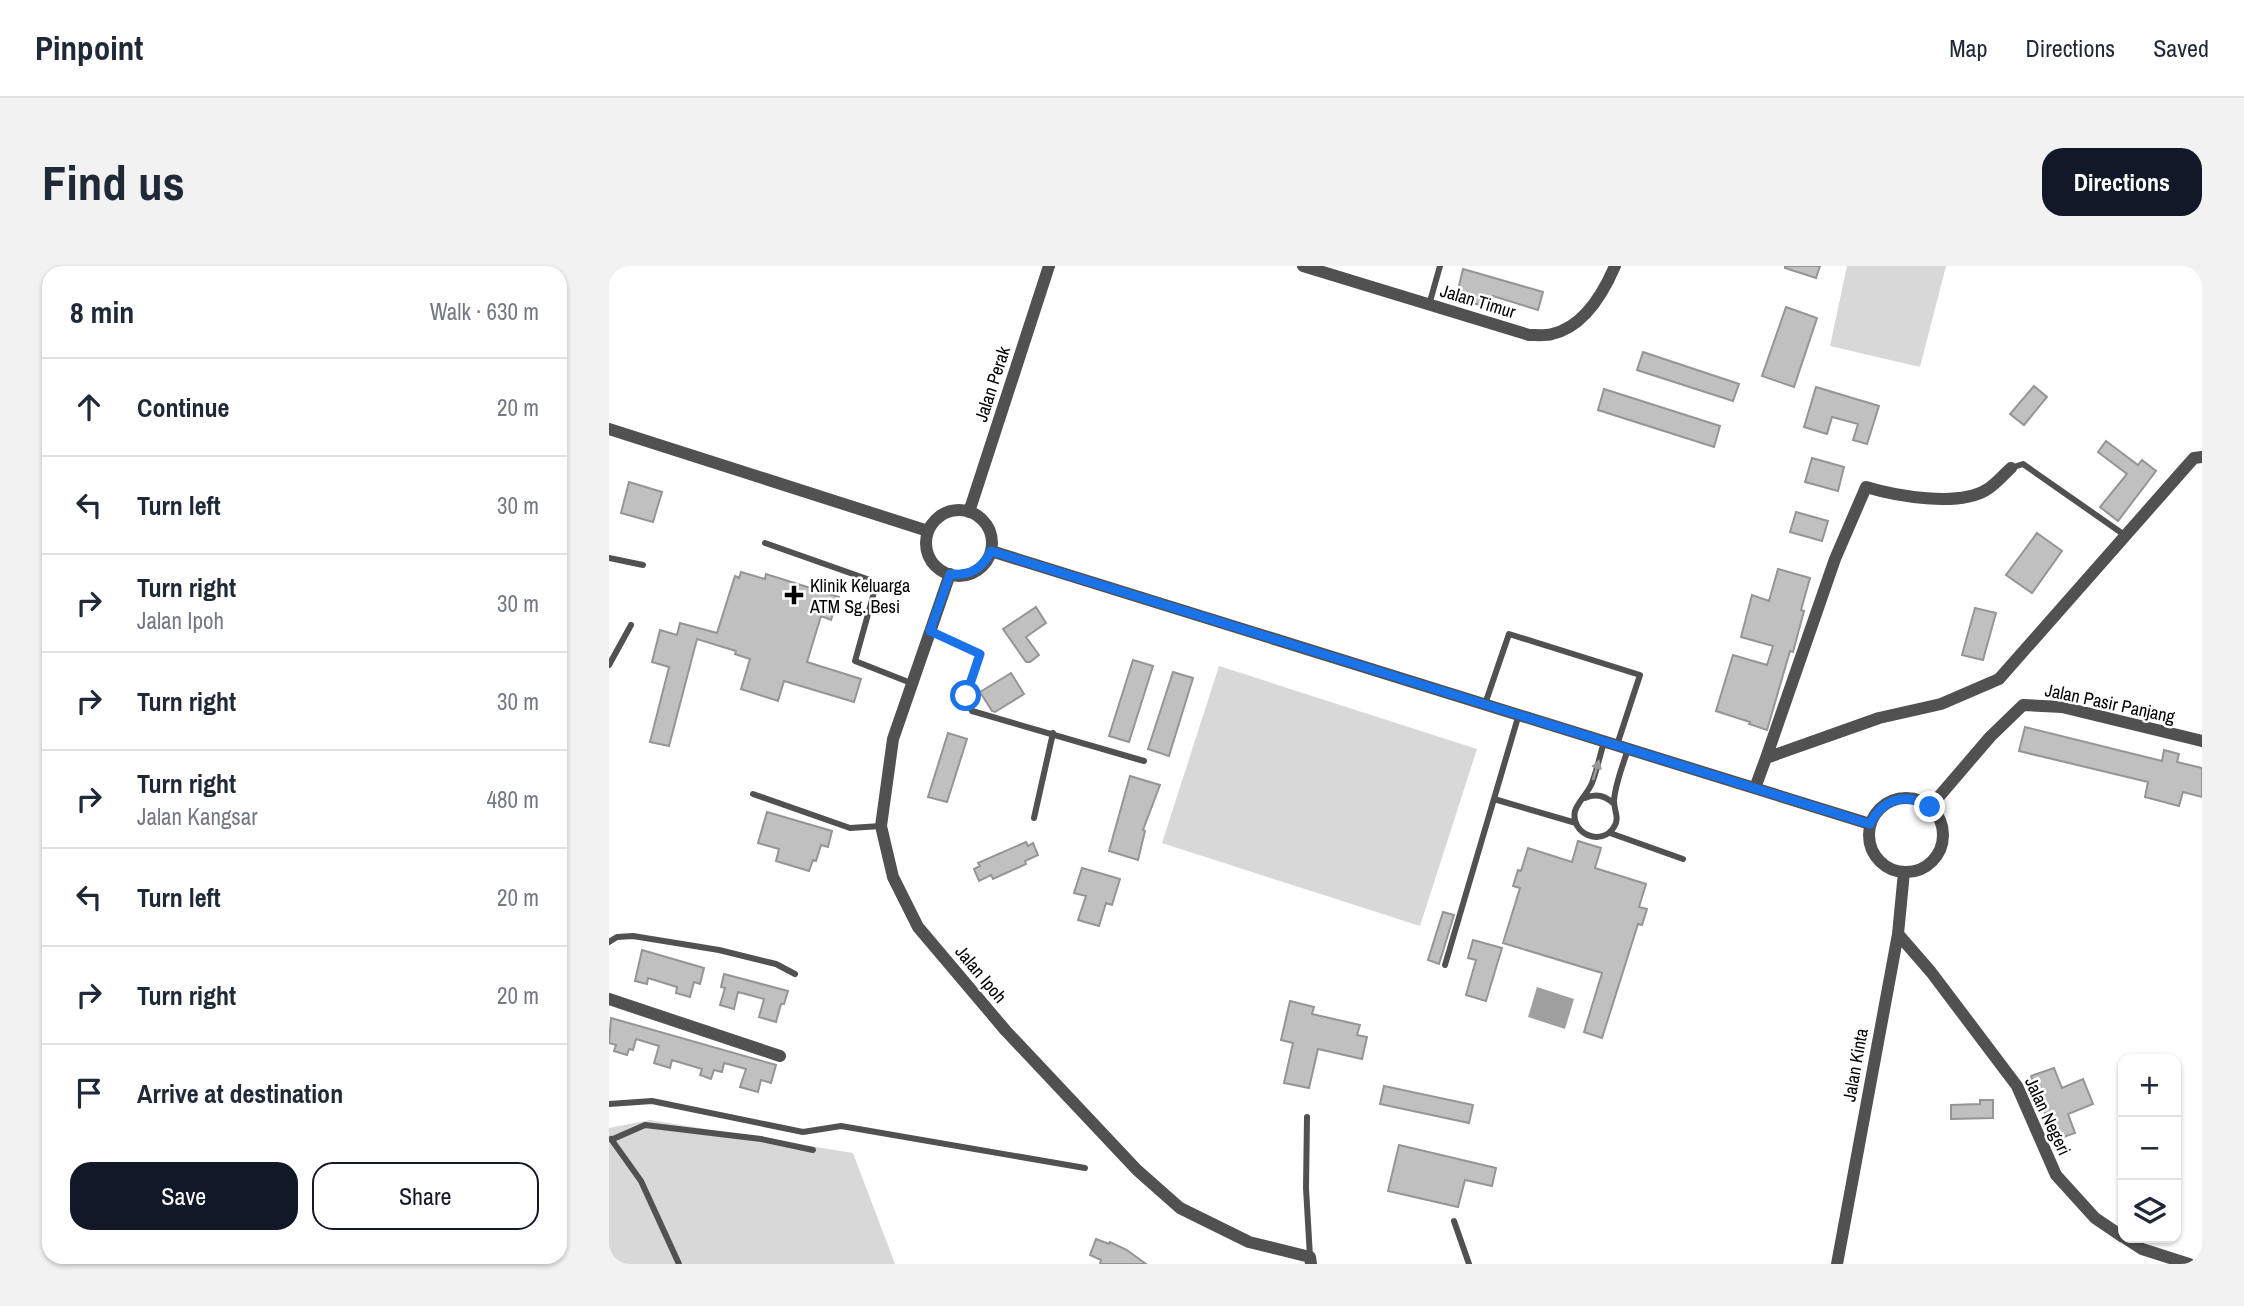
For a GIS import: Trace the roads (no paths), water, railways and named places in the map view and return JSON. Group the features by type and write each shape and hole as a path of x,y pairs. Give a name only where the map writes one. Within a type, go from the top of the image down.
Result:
{"street":[{"name":"Jalan Perak","path":"969,512 1049,266"},
{"name":"Jalan Timur","path":"1303,266 1529,335 1552,334 1573,325 1594,306 1609,282 1615,266"},
{"path":"609,429 928,531"},
{"path":"1766,758 1879,718 1941,704 1999,679 2194,458 2202,457"},
{"path":"1755,788 1835,559 1866,487 1893,495 1963,499 1986,490 2011,468"},
{"path":"953,510 969,512 986,522 991,536 991,551 982,566 973,572 950,574 934,564 928,555 928,531 934,521 943,514 953,510"},
{"path":"991,551 1870,824"},
{"name":"Jalan Ipoh","path":"950,574 893,739 881,825 893,877 918,927 1006,1031 1137,1170 1180,1208 1249,1242 1310,1261"},
{"name":"Jalan Pasir Panjang","path":"1930,807 1990,737 2023,705 2062,708 2202,741"},
{"path":"1895,799 1920,801 1930,807 1938,817 1943,834 1940,849 1930,863 1919,870 1905,872 1892,869 1876,858 1870,846 1870,824 1876,812 1895,799"},
{"name":"Jalan Kinta","path":"1837,1264 1898,934 1905,872"},
{"name":"Jalan Negeri","path":"1898,934 1931,972 2017,1086 2056,1175 2095,1218 2118,1233"},
{"path":"609,999 780,1056"},
{"name":"Jalan Negeri","path":"2133,1243 2142,1249 2189,1264"}],"lane":[{"path":"1429,305 1440,266"},
{"path":"2011,468 2022,464 2126,536"},
{"path":"765,543 870,580 875,589 855,662 911,683"},
{"path":"609,558 643,565"},
{"path":"609,664 631,625"},
{"path":"930,631 980,654 966,696 972,711 1143,761"},
{"path":"1485,704 1509,634 1640,675 1617,745 1576,809 1576,823 1581,832 1590,837 1601,837 1610,833 1617,820 1614,804 1617,745"},
{"path":"1445,965 1519,715"},
{"path":"1034,818 1053,733"},
{"path":"753,794 850,828 881,825"},
{"path":"1585,798 1604,796 1614,804"},
{"path":"1494,799 1576,823"},
{"path":"1610,833 1683,859"},
{"path":"609,942 618,937 633,936 719,950 776,964 795,974"},
{"path":"609,1104 652,1101 803,1132 841,1126 1085,1168"},
{"path":"1307,1117 1306,1188 1310,1261"},
{"path":"679,1264 641,1181 611,1139 645,1125 761,1139 813,1150"},
{"path":"1454,1221 1469,1264"}],"place":[{"name":"Klinik Keluarga ATM Sg. Besi","path":"794,595"}]}
